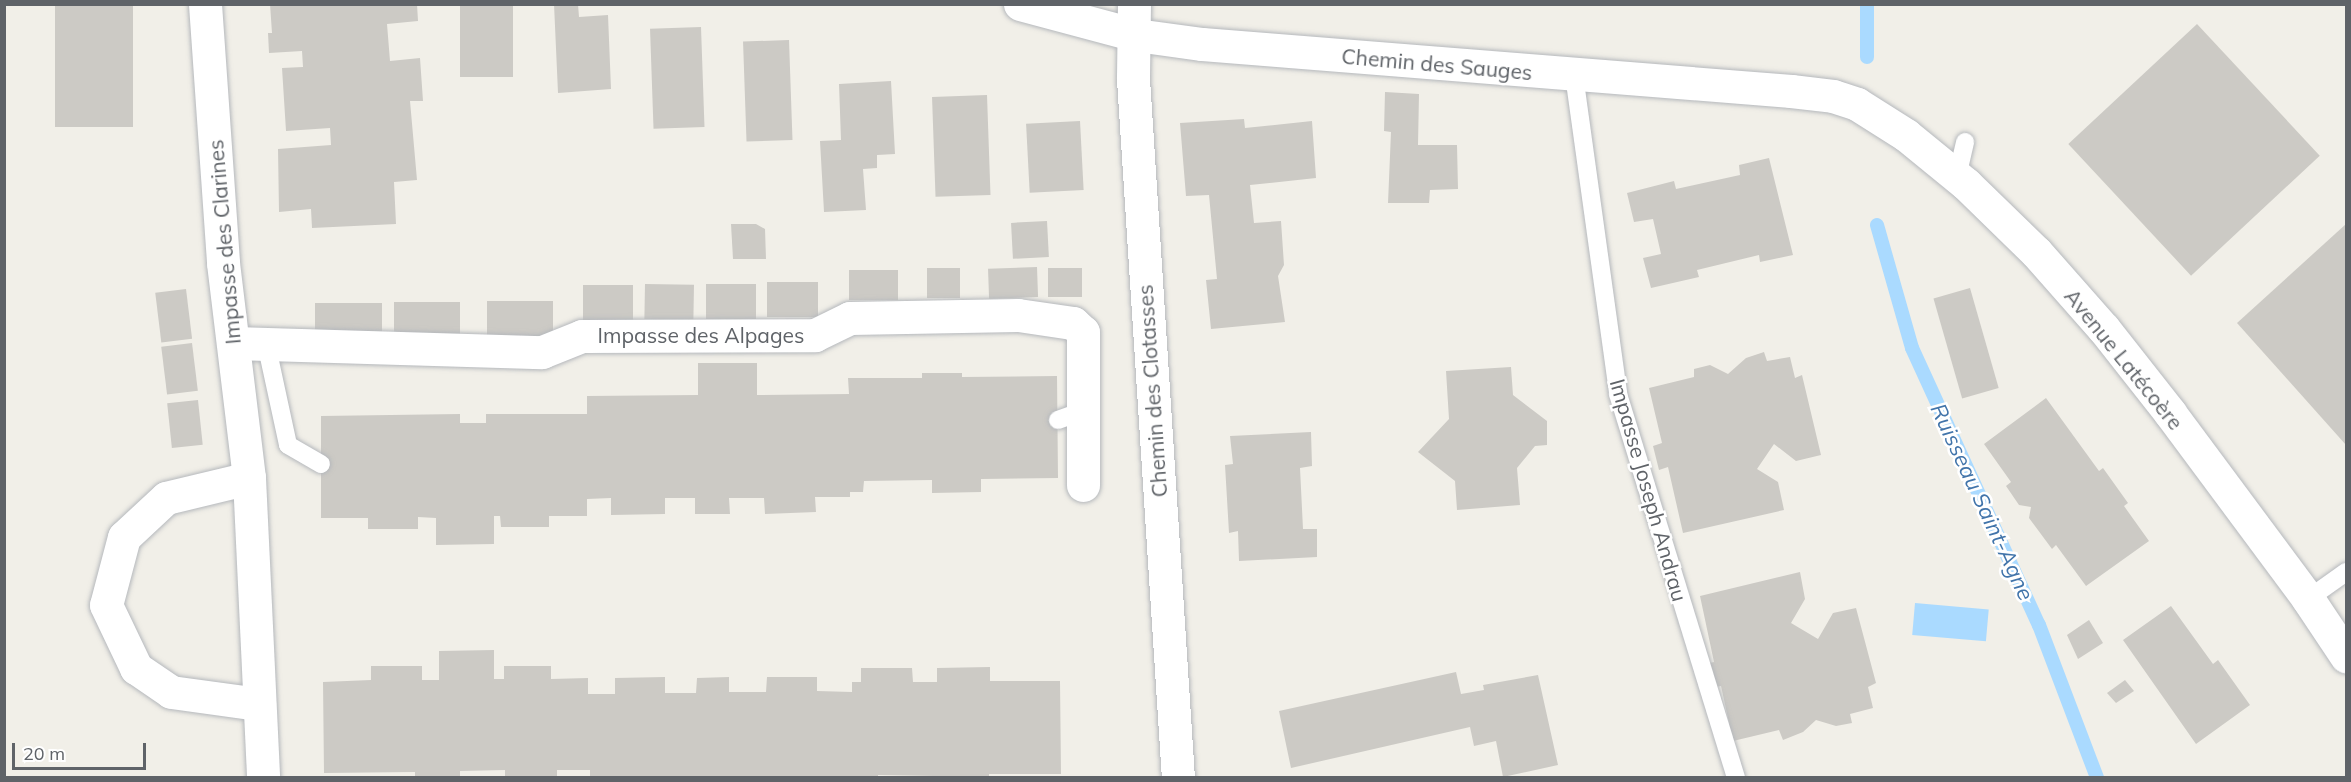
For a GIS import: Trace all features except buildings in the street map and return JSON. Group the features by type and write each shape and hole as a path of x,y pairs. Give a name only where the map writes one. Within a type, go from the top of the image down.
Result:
{"street":[{"name":"Impasse des Clarines","path":"205,4 224,263 249,478 262,777"},
{"name":"Chemin des Sauges","path":"1020,4 1135,20 1202,44 1791,91 1833,96 1857,104"},
{"name":"Chemin des Clotasses","path":"1135,20 1133,79 1178,777"},
{"name":"Avenue Latécoère","path":"1857,104 1906,135 1957,177 2036,252 2104,329 2170,413 2308,599 2346,656"},
{"name":"Impasse des Alpages","path":"234,343 542,352 582,336 815,335 850,318 1018,315 1073,323 1083,332 1070,416 1083,484"},
{"path":"249,478 166,498 124,537 106,605 136,668 171,692 260,704"}],"lane":[{"name":"Impasse Joseph Andrau","path":"1574,75 1618,394 1736,777"},
{"path":"1957,177 1965,142"},
{"path":"266,343 288,445 321,464"},
{"path":"2308,599 2346,572"}],"water":[{"path":"1915,603 1989,609 1986,641 1912,635"}],"waterway":[{"name":"Ruisseau Saint-Agne","path":"1867,4 1867,57"},
{"name":"Ruisseau Saint-Agne","path":"1877,225 1912,348 2039,625 2097,778"}]}
